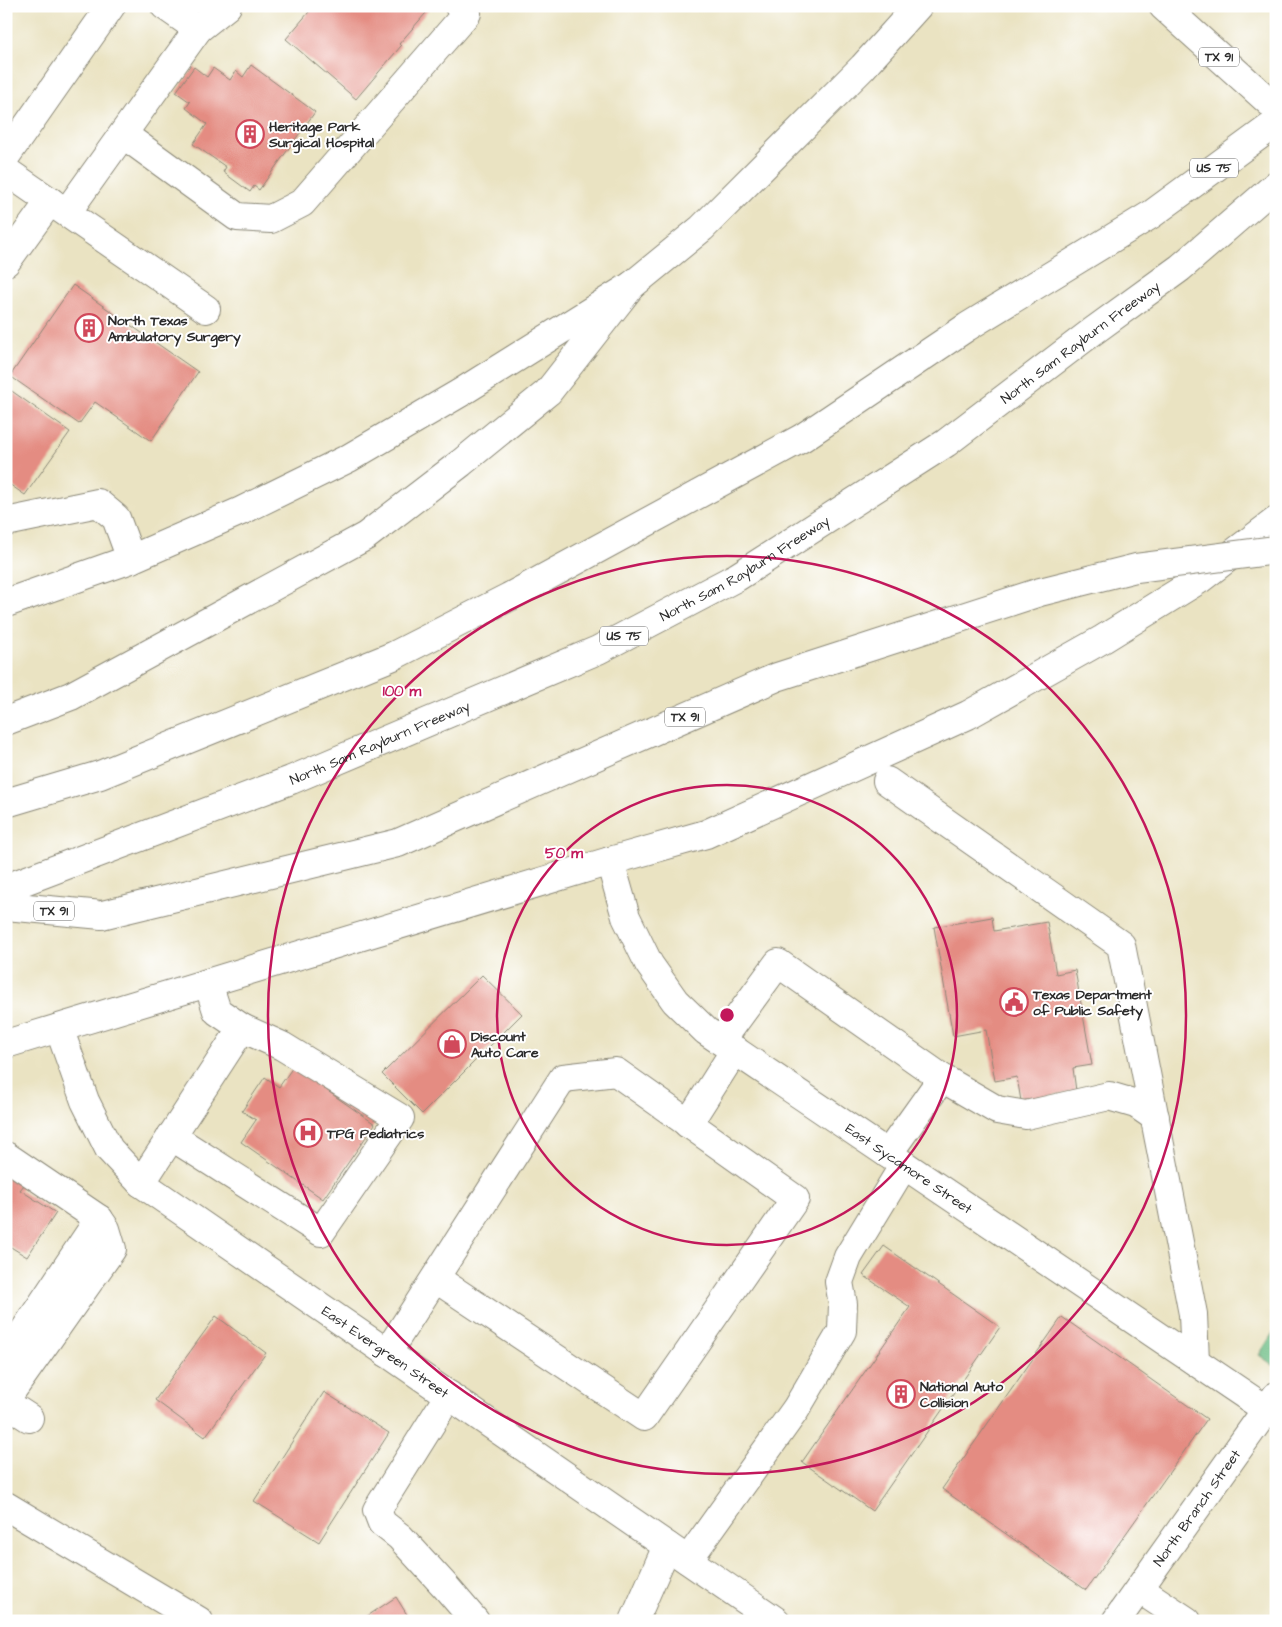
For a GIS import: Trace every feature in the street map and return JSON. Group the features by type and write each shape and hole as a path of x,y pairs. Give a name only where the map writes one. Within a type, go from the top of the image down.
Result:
{"main road":[{"path":"6,156 111,6"},
{"path":"165,6 198,29"},
{"path":"6,262 124,135 198,29 227,6"},
{"path":"124,135 237,217 271,219 302,203 467,13 459,6"},
{"path":"6,603 131,559 241,510 349,458 460,393 631,286 702,228 863,67 918,6"},
{"name":"TX 91","path":"1163,6 1276,108"},
{"name":"US 75","path":"6,803 100,775 393,656 509,597 802,438 967,327 1152,214 1276,122"},
{"path":"6,171 206,309"},
{"name":"North Sam Rayburn Freeway","path":"6,888 291,780 598,650 737,577 946,444 1092,332 1180,268 1276,185"},
{"path":"6,721 71,696 366,536 461,463 548,392 631,286"},
{"path":"6,522 98,503 116,518 131,559"},
{"path":"6,1044 610,861 706,834 968,715 1103,639 1200,579 1276,521"},
{"name":"TX 91","path":"6,906 102,915 398,843 777,677 1040,592 1136,568 1276,550"},
{"path":"887,781 1121,945 1193,1314 1195,1361"},
{"name":"East Sycamore Street","path":"610,861 626,916 650,964 675,1001 706,1031 1195,1361 1272,1407"},
{"path":"688,1124 728,1046 778,963 942,1078 997,1110 1026,1115 1109,1096 1136,1104 1154,1117"},
{"path":"171,1136 321,1232 400,1118 282,1046 242,1028 217,1011 208,983"},
{"name":"East Evergreen Street","path":"59,1028 85,1102 105,1141 141,1183 776,1621"},
{"path":"141,1183 242,1028"},
{"path":"387,1353 435,1278 563,1078 616,1072 795,1199 644,1418 435,1278"},
{"path":"634,1621 678,1553 796,1409 842,1331 842,1304 839,1282 848,1257 896,1160 942,1078"},
{"path":"6,1156 99,1219 106,1229 112,1249 6,1401 28,1418"},
{"path":"6,1358 16,1325 99,1219"},
{"path":"449,1395 376,1510 382,1523 400,1537 475,1621"},
{"name":"North Branch Street","path":"1116,1621 1272,1407"},
{"path":"6,1506 199,1621"},
{"path":"1139,1588 1187,1621"}],"green space":[{"path":"1276,1328 1276,1367 1259,1355"}],"building":[{"path":"314,6 432,6 399,44 401,46 356,99 286,39"},
{"name":"Heritage Park Surgical Hospital","path":"251,65 315,112 259,190 254,186 250,192 223,172 226,167 193,144 207,124 186,108 190,102 176,92 194,67 207,77 213,68 230,80 236,71 243,77"},
{"name":"North Texas Ambulatory Surgery","path":"73,285 198,372 151,441 95,402 79,424 10,376"},
{"path":"6,387 70,432 25,495 6,482"},
{"name":"Texas Department of Public Safety","path":"992,917 994,931 1047,922 1056,974 1075,970 1092,1065 1073,1068 1076,1091 1021,1101 1017,1077 995,1081 986,1030 953,1036 934,927"},
{"name":"Discount Auto Care","path":"482,975 522,1014 422,1114 382,1074"},
{"name":"TPG Pediatrics","path":"293,1067 375,1124 323,1199 241,1142 256,1120 242,1111 265,1077 279,1087"},
{"path":"6,1173 24,1185 20,1190 56,1213 27,1257 6,1244"},
{"name":"National Auto Collision","path":"884,1246 1000,1327 872,1511 802,1462 910,1307 863,1275"},
{"path":"216,1316 266,1353 205,1437 155,1400"},
{"name":"National Auto Collision","path":"1062,1317 1207,1419 1086,1590 942,1489"},
{"path":"324,1392 389,1433 319,1542 254,1501"},
{"path":"396,1597 411,1621 360,1621"}],"place":[{"name":"Heritage Park Surgical Hospital","path":"250,134"},
{"name":"North Texas Ambulatory Surgery","path":"89,328"},
{"name":"Texas Department of Public Safety","path":"1014,1002"},
{"name":"Discount Auto Care","path":"452,1044"},
{"name":"TPG Pediatrics","path":"308,1133"},
{"name":"National Auto Collision","path":"901,1394"}]}
